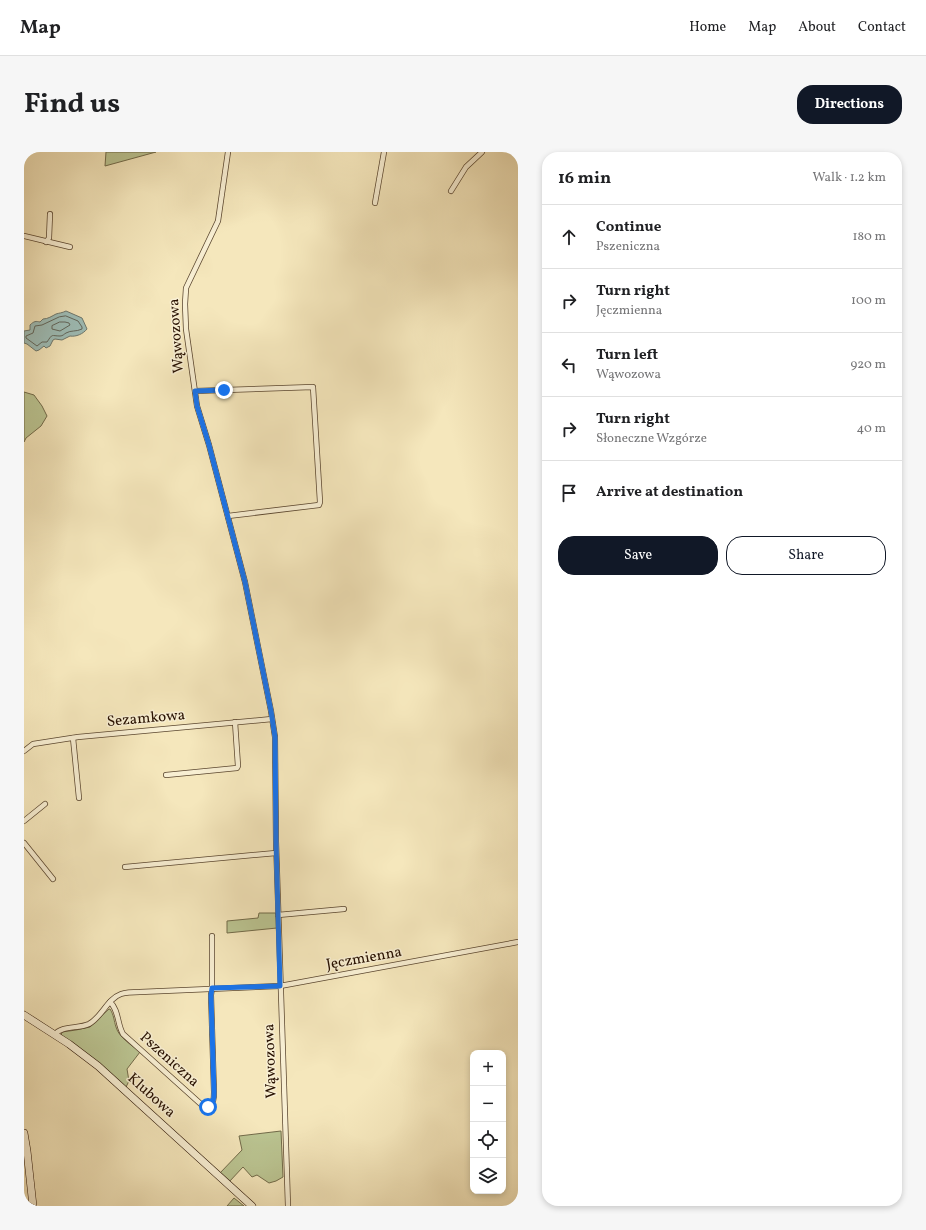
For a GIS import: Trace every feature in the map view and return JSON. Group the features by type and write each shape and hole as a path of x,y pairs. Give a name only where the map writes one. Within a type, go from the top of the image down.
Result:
{"street":[{"name":"Wąwozowa","path":"228,152 218,221 186,288 186,329 197,406 245,582 275,737 276,853 288,1206"},
{"path":"375,203 384,152"},
{"path":"451,191 466,167 482,152"},
{"path":"46,242 49,238 50,214"},
{"path":"24,236 70,247"},
{"path":"195,391 313,387 319,505 228,516"},
{"name":"Sezamkowa","path":"24,751 32,744 73,738 272,719"},
{"path":"166,775 237,768 235,722"},
{"path":"73,738 79,798"},
{"path":"24,821 45,804"},
{"path":"24,843 53,879"},
{"path":"125,867 276,853"},
{"path":"278,915 344,909"},
{"path":"212,936 212,988"},
{"name":"Jęczmienna","path":"54,1035 57,1031 62,1029 76,1028 88,1024 96,1019 116,996 122,993 280,986 518,942"},
{"name":"Pszeniczna","path":"110,1002 114,1006 122,1034 202,1106 208,1107 212,1105 214,1101 212,988"},
{"name":"Klubowa","path":"24,1015 98,1066 252,1206"},
{"path":"24,1133 33,1206"}],"green space":[{"path":"106,152 156,152 105,166"},
{"path":"24,392 34,395 47,416 41,426 26,438 24,442"},
{"path":"259,913 276,913 277,928 227,933 227,921 258,918"},
{"path":"109,1009 120,1035 140,1052 127,1069 129,1081 126,1087 94,1059 61,1035 62,1032 90,1027"},
{"path":"281,1131 283,1177 269,1183 257,1175 252,1177 243,1167 229,1182 220,1173 242,1150 239,1136"},
{"path":"234,1198 244,1206 227,1206"}],"water":[{"path":"66,311 82,318 87,329 79,335 70,336 62,340 55,339 50,346 46,348 44,346 36,351 24,343 24,331 30,330 30,325 36,321 40,322 43,319"}],"route":[{"path":"208,1107 212,1105 214,1101 212,988 280,986 274,762 275,737 245,582 209,445 197,406 195,391 224,390"}]}
